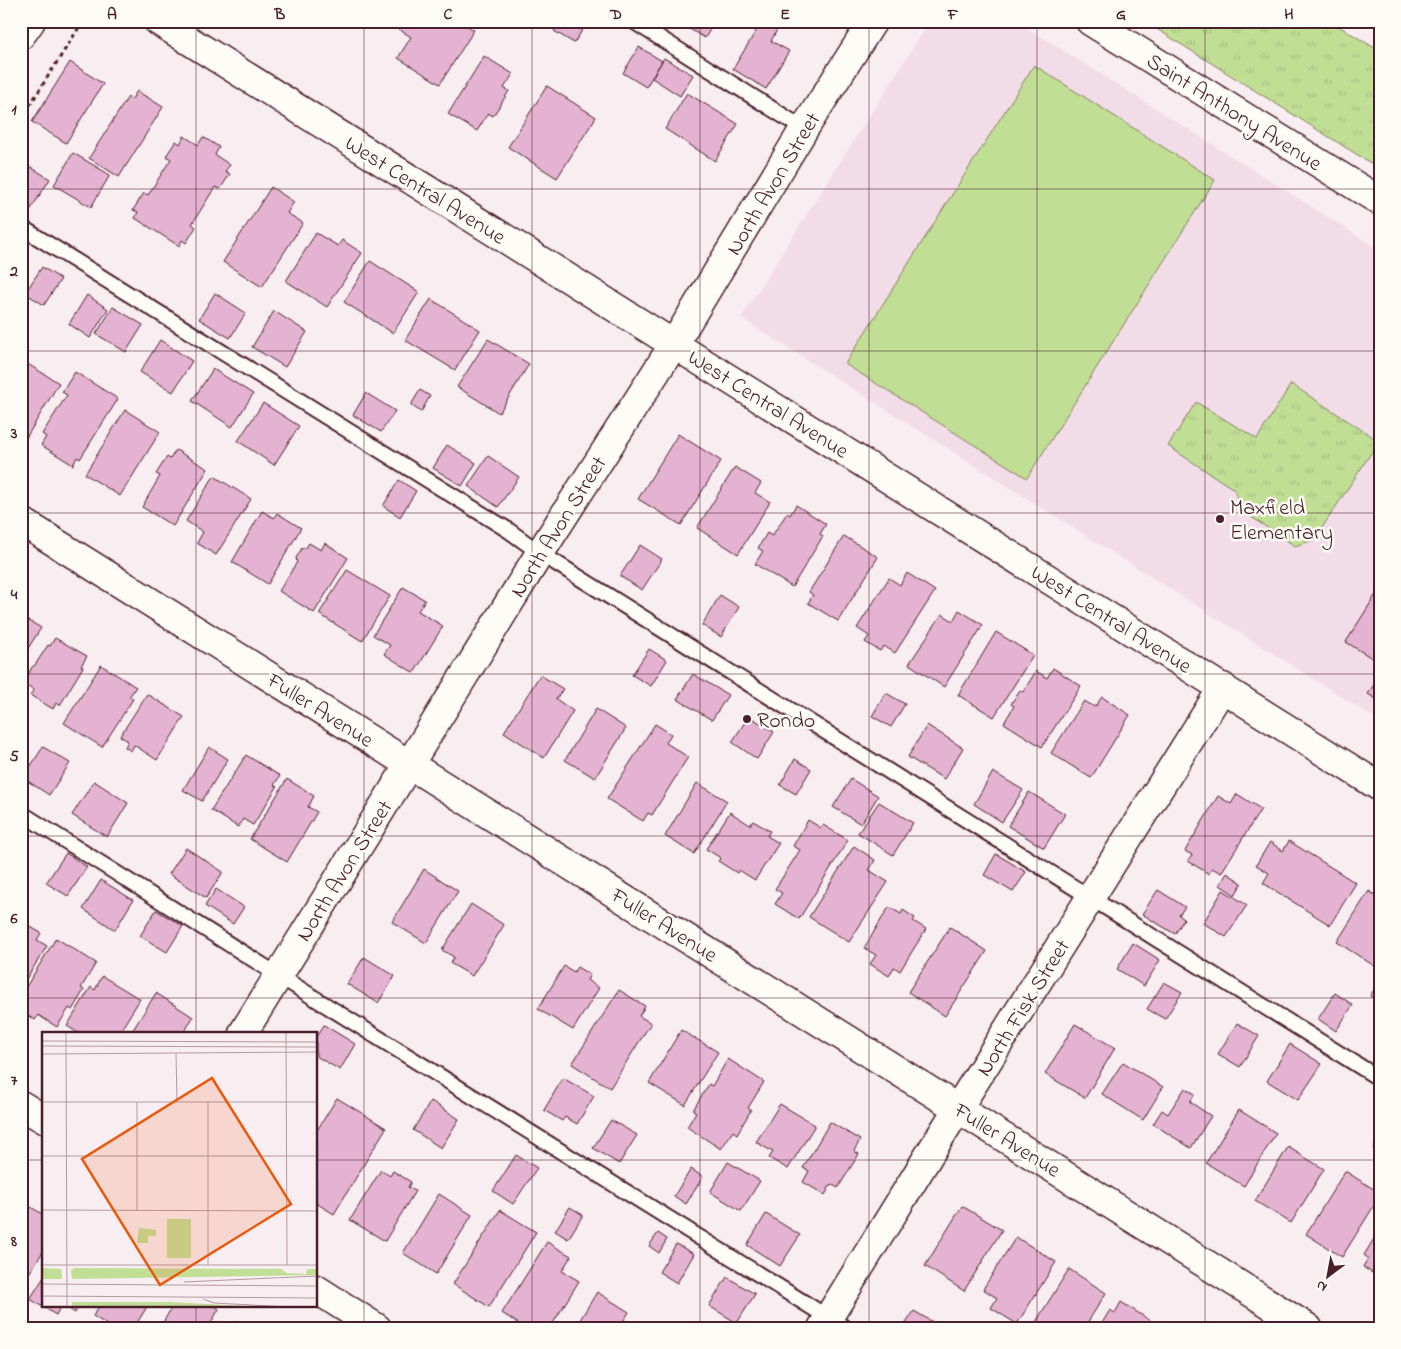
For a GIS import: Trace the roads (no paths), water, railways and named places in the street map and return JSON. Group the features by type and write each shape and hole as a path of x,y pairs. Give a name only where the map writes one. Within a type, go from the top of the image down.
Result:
{"street":[{"path":"21,35 30,21"},
{"name":"West Central Avenue","path":"158,21 1380,786"},
{"name":"North Avon Street","path":"244,1032 540,554 674,344 804,129 873,21"},
{"name":"Saint Anthony Avenue","path":"1090,21 1380,201"},
{"name":"Fuller Avenue","path":"21,521 1308,1328"},
{"name":"North Fisk Street","path":"832,1324 958,1108 1223,687"},
{"path":"21,1105 42,1118"},
{"path":"318,1291 377,1328"}],"lane":[{"path":"633,21 804,129"},
{"path":"21,227 508,530 540,554 1380,1079"},
{"path":"21,813 832,1324"}],"place":[{"name":"Maxfield Elementary","path":"1220,519"},
{"name":"Rondo","path":"747,719"}]}
